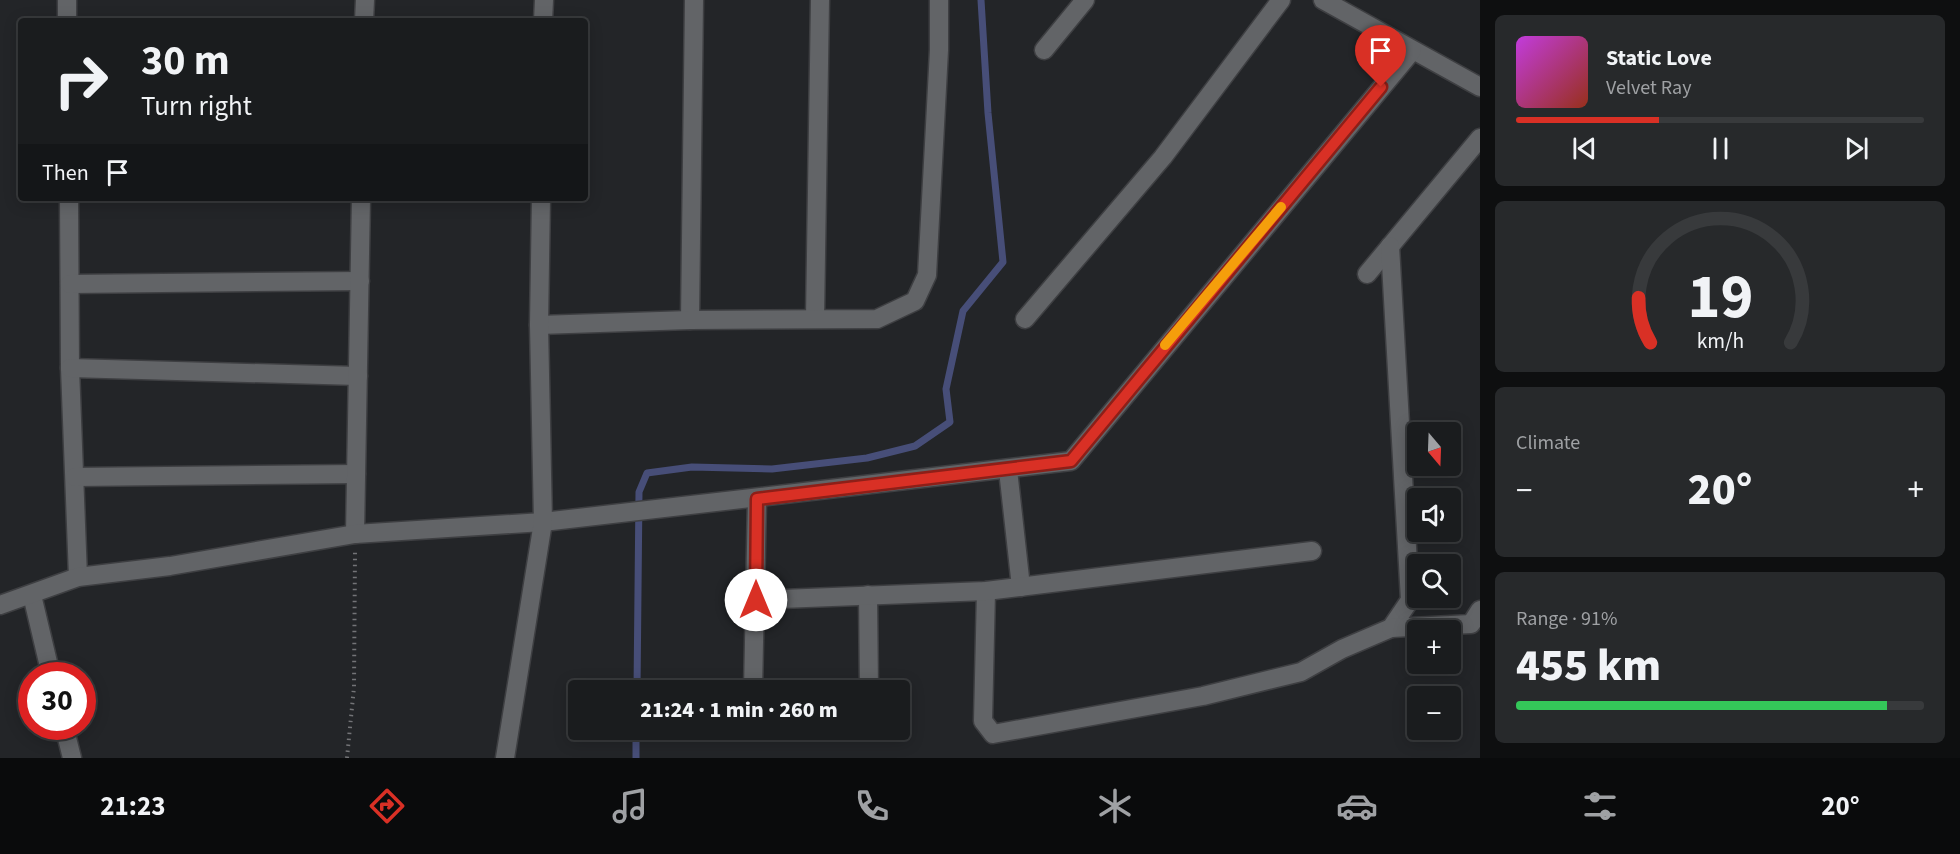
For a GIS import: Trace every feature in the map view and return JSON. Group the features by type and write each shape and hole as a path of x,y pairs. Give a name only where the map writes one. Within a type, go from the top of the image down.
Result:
{"street":[{"path":"67,0 68,18"},
{"path":"364,18 365,0"},
{"path":"543,18 544,0"},
{"path":"690,320 694,0"},
{"path":"815,318 820,0"},
{"path":"539,325 690,320 877,319 915,301 927,275 939,0"},
{"path":"1044,50 1085,0"},
{"path":"1024,319 1163,158 1281,0"},
{"path":"1323,0 1480,87"},
{"path":"0,605 78,577 170,566 355,534 543,522 1061,464 1071,461 1412,51"},
{"path":"1367,274 1480,138"},
{"path":"69,201 70,368 78,577"},
{"path":"355,534 361,201"},
{"path":"505,758 543,522 539,325 541,201"},
{"path":"1390,246 1410,600 1390,628"},
{"path":"70,284 360,280"},
{"path":"70,368 358,376"},
{"path":"1008,470 1021,587"},
{"path":"75,477 356,474"},
{"path":"753,680 757,499"},
{"path":"756,600 986,591 1312,551"},
{"path":"986,591 984,721 993,734 1203,696 1301,672 1342,649 1390,628 1471,624 1480,610"},
{"path":"32,595 48,662"},
{"path":"868,596 869,680"},
{"path":"68,740 72,758"}],"path":[{"path":"347,758 354,687 355,534"}],"waterway":[{"path":"637,680 639,492 647,473 692,467 772,469 867,458 915,446 950,422 946,389 963,311 1003,262 988,113 981,0"},
{"path":"636,740 636,758"}],"slow traffic":[{"path":"1165,345 1281,207"}],"route":[{"path":"756,600 757,499 1071,461 1381,87"}]}
